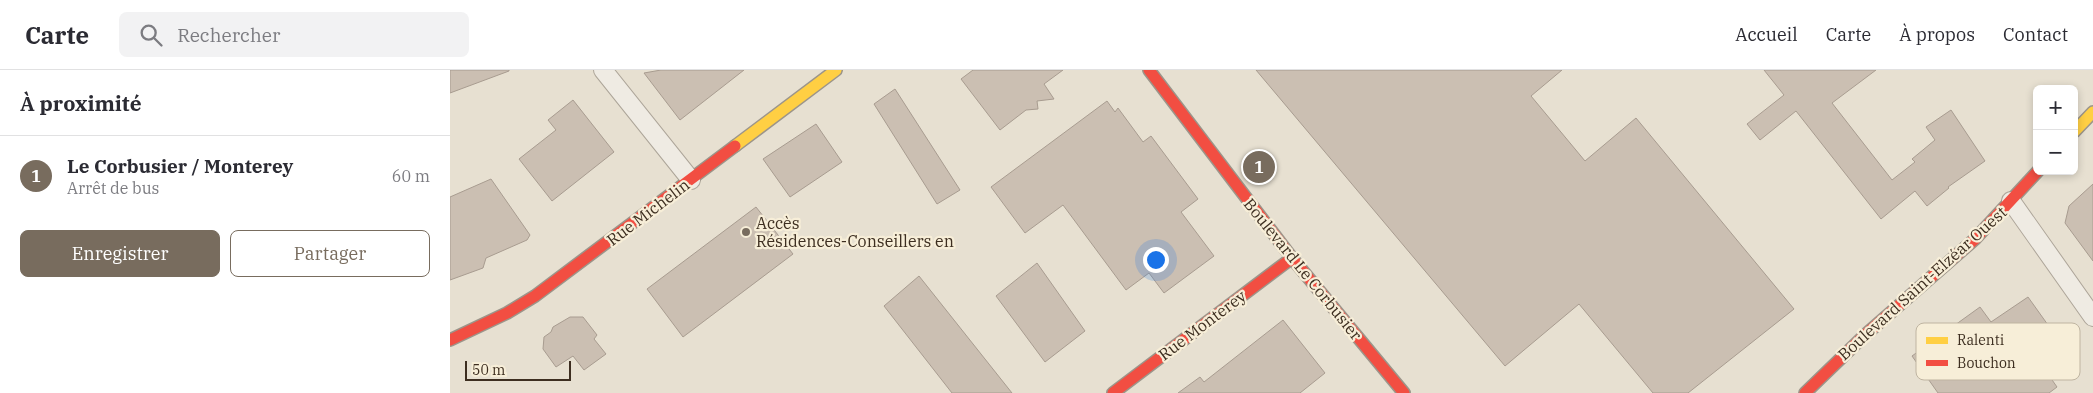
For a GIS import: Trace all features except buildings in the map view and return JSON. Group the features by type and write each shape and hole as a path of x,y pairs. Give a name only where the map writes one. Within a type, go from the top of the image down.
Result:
{"street":[{"path":"603,70 691,180"},
{"name":"Rue Michelin","path":"450,340 507,313 535,296 836,70"},
{"name":"Boulevard Le Corbusier","path":"1149,70 1292,258 1404,393"},
{"path":"2076,130 2093,112"},
{"name":"Boulevard Saint-Elzéar Ouest","path":"1805,393 1865,335 1969,244 2034,175"},
{"path":"2011,201 2093,316"},
{"name":"Rue Monterey","path":"1113,393 1292,258"}],"traffic: slow":[{"path":"735,146 836,70"},
{"path":"2076,130 2093,112"}],"traffic: jam":[{"path":"1149,70 1292,258 1404,393"},
{"path":"450,340 507,313 535,296 735,146"},
{"path":"1805,393 1865,335 1975,239 2034,175"},
{"path":"1113,393 1292,258"}],"place":[{"name":"Le Corbusier / Monterey","path":"1259,167"},
{"name":"Accès Résidences-Conseillers en","path":"746,232"}]}
